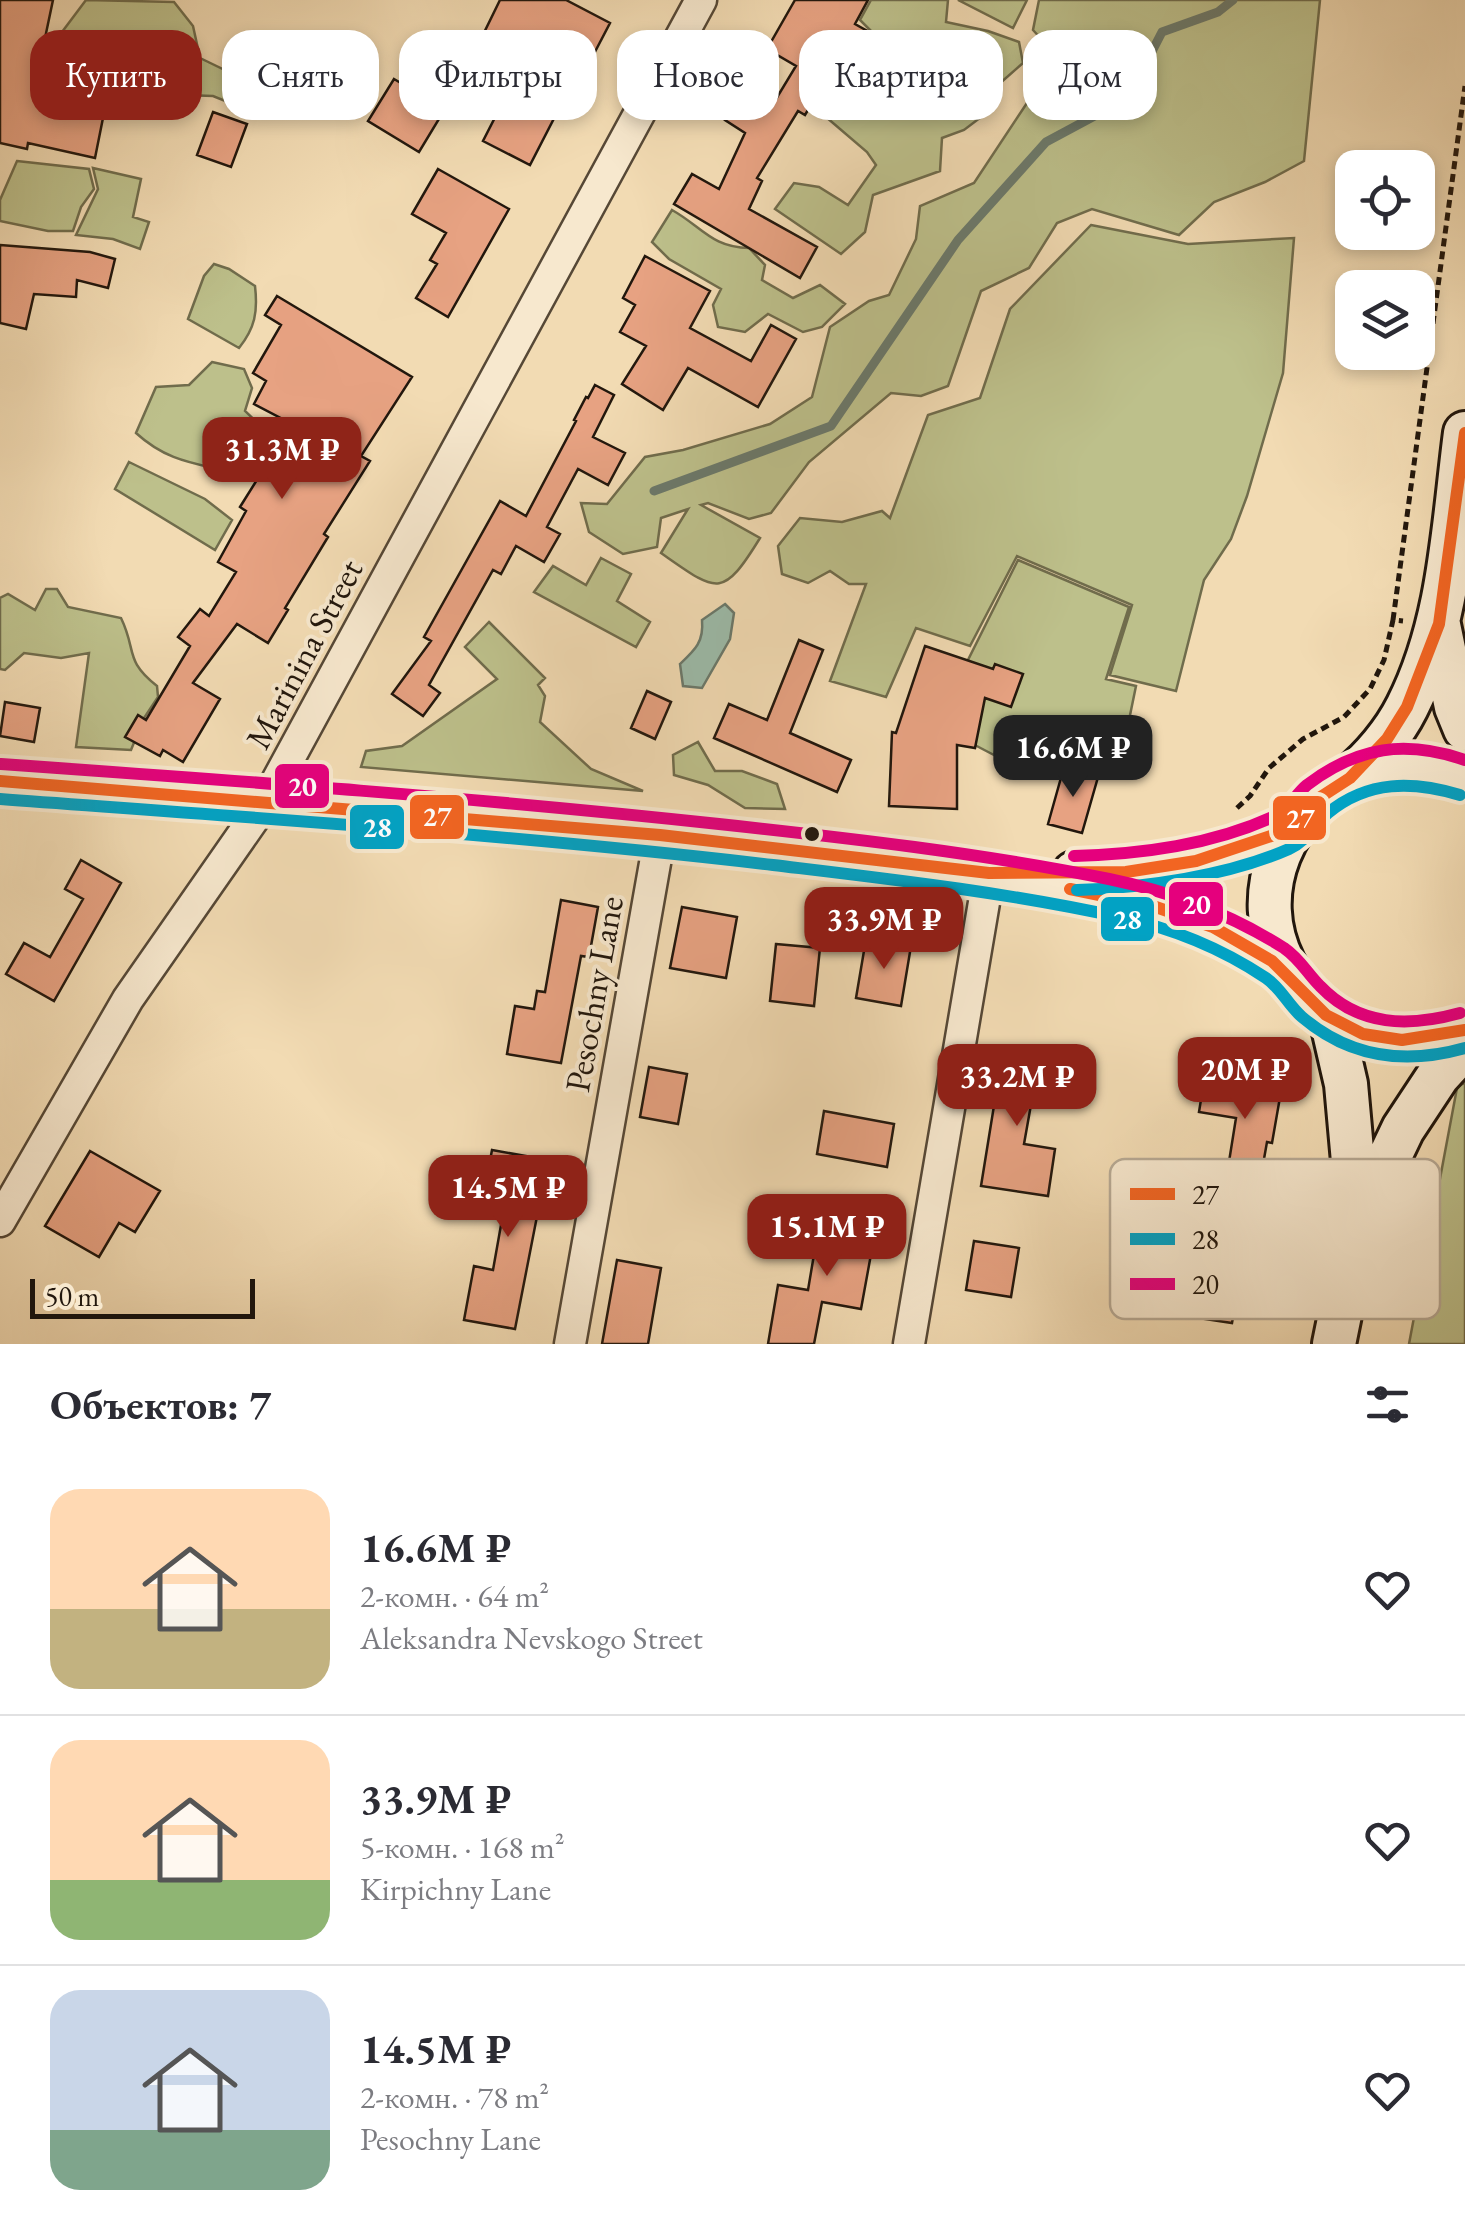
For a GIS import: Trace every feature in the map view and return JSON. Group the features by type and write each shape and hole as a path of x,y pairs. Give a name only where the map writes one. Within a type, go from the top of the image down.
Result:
{"main road":[{"path":"1465,433 1440,624 1407,707 1387,740 1350,778 1316,800 1290,830 1274,868 1269,908 1274,940 1286,971 1306,998 1331,1020 1361,1034 1394,1042 1430,1040 1465,1030"},
{"path":"1440,624 1456,707 1465,730"},
{"path":"1350,778 1388,766 1428,766 1465,778"},
{"path":"0,781 660,835 989,874 1124,900 1193,918 1233,937 1286,971"},
{"path":"989,874 1126,872 1196,861 1290,830"},
{"path":"1331,1020 1346,1084 1353,1159"},
{"path":"1389,1159 1438,1076 1465,1046"},
{"path":"1334,1344 1339,1319"}],"street":[{"name":"Marinina Street","path":"0,1221 128,999 266,801 701,0"},
{"name":"Pesochny Lane","path":"570,1344 660,835"},
{"path":"908,1344 989,874"}],"path":[{"path":"1227,817 1250,796 1270,768 1303,740 1344,717 1370,689 1384,660 1393,620 1465,86"},
{"path":"1393,620 1440,624"}],"green space":[{"path":"86,0 174,2 194,30 64,30"},
{"path":"871,0 948,0 946,22 983,30 870,30 860,20"},
{"path":"958,0 1027,0 1013,28"},
{"path":"1039,0 1320,0 1304,161 1214,202 1179,235 1092,209 1057,223 1029,268 981,291 948,386 921,396 891,393 809,462 771,513 749,519 708,503 701,505 760,538 727,580 707,582 661,553 688,509 661,518 657,547 623,554 589,532 581,503 607,504 645,457 770,424 812,397 830,327 869,301 889,295 916,239 920,206 974,183 1023,109 1023,120 1157,120 1157,30 1033,30"},
{"path":"1003,36 1019,42 1023,63 1003,81"},
{"path":"202,59 222,69 222,100 202,96"},
{"path":"830,120 977,120 942,138 940,171 873,195 865,232 841,254 775,209 794,183 819,187 848,205 876,165 867,152"},
{"path":"17,161 89,169 94,189 81,207 73,231 48,231 0,221 0,200"},
{"path":"93,168 141,179 133,217 149,222 140,249 113,239 76,235 98,189"},
{"path":"672,210 716,240 749,248 765,265 762,280 793,298 820,285 845,304 822,327 803,332 768,314 745,332 718,327 713,305 721,289 669,259 652,242"},
{"path":"1091,225 1188,244 1294,238 1283,373 1231,539 1204,580 1176,691 1110,675 1132,605 1017,556 970,646 916,628 886,697 830,681 866,584 849,584 830,571 808,583 782,574 778,546 800,518 842,522 882,511 890,518 928,415 980,398 1010,309"},
{"path":"214,264 255,286 254,319 239,348 188,319 204,276"},
{"path":"212,362 244,369 252,388 245,411 270,435 257,462 242,475 173,457 136,433 156,387 189,385"},
{"path":"129,462 205,499 232,520 215,550 115,489"},
{"path":"601,558 631,574 617,601 650,622 636,647 534,592 553,566 586,585"},
{"path":"1018,560 1129,607 1106,679 1136,686 1120,764 1107,773 1060,760 1040,773 1028,743 997,744 994,755 969,742 954,688"},
{"path":"46,589 57,589 68,607 121,618 135,662 157,686 158,697 131,750 76,747 89,653 61,658 24,653 5,670 0,669 0,598 8,594 35,610"},
{"path":"489,622 545,678 538,685 545,696 540,722 591,769 643,791 361,767 366,751 402,746 497,679 465,647"},
{"path":"698,742 715,771 742,771 777,784 785,809 745,808 708,785 674,775 673,755"},
{"path":"1465,1082 1465,1344 1409,1344 1414,1319 1440,1319 1440,1179 1457,1088"}],"shaded area":[{"path":"725,604 734,613 730,639 702,688 683,686 680,664 697,645 702,620"}],"building":[{"path":"0,0 53,0 47,30 30,30 30,120 103,120 95,158 28,143 27,149 0,143"},
{"path":"500,0 566,0 610,23 597,48 597,30 485,30"},
{"path":"795,0 868,0 855,24 866,30 799,30 799,112 757,178 762,181 749,209 817,247 800,278 674,204 692,174 719,189 745,133 725,120 779,120 779,94 796,66 779,56 778,30"},
{"path":"394,79 399,82 399,120 438,120 419,152 368,121 379,120 379,103"},
{"path":"213,112 222,115 222,120 247,124 231,167 197,155"},
{"path":"494,120 553,120 530,165 483,141"},
{"path":"438,169 509,209 448,317 416,298 437,264 430,260 446,233 412,214"},
{"path":"0,245 90,252 115,259 108,288 77,280 76,297 34,294 26,329 0,323"},
{"path":"645,256 710,291 690,328 751,361 771,325 796,339 758,407 688,368 663,410 622,384 646,346 620,332 635,305 623,298"},
{"path":"277,296 412,377 361,456 370,461 324,534 328,537 268,643 237,624 193,683 220,699 183,762 163,750 160,756 125,737 138,715 146,720 190,646 178,637 200,609 209,616 236,572 218,562 246,511 240,507 292,424 254,404 266,381 253,373 281,325 265,315"},
{"path":"595,385 614,395 593,437 625,453 608,485 578,469 547,527 560,534 544,562 516,546 501,574 493,570 429,685 440,693 423,716 392,694 431,641 424,637 500,501 526,516"},
{"path":"799,640 823,650 790,733 851,760 837,792 714,738 729,704 767,720"},
{"path":"925,646 993,669 995,664 1023,674 1011,707 985,698 975,748 957,745 957,809 889,806 892,732 896,733"},
{"path":"647,691 671,702 655,739 631,728"},
{"path":"5,702 40,708 34,742 0,736"},
{"path":"1064,767 1098,777 1082,833 1048,824"},
{"path":"81,860 121,883 54,1001 6,974 24,943 50,957 83,899 65,889"},
{"path":"561,900 598,907 589,957 581,956 561,1063 507,1054 515,1006 534,1009 537,991 545,992"},
{"path":"682,907 737,917 726,978 670,968"},
{"path":"866,939 911,946 901,1006 856,998"},
{"path":"776,944 820,948 814,1006 770,1001"},
{"path":"1239,1049 1287,1057 1272,1143 1267,1142 1264,1159 1229,1159 1236,1118 1199,1112 1205,1075 1234,1079"},
{"path":"1003,1050 1046,1056 1039,1100 1032,1099 1024,1144 1055,1149 1048,1196 981,1186"},
{"path":"649,1067 687,1074 678,1124 640,1117"},
{"path":"824,1111 894,1124 887,1167 817,1154"},
{"path":"492,1150 548,1160 515,1329 464,1320 474,1266 493,1270 506,1197 484,1193"},
{"path":"90,1151 160,1191 135,1232 119,1223 99,1257 45,1226"},
{"path":"848,1211 878,1216 861,1309 822,1302 814,1344 768,1344 778,1285 808,1290 820,1219 846,1224"},
{"path":"974,1241 1019,1248 1011,1297 966,1290"},
{"path":"617,1260 661,1268 648,1344 602,1344"}],"waterway":[{"path":"654,491 831,426 958,240 1046,142 1128,98 1162,32 1218,12 1233,0"}],"transit line":[{"name":"27","path":"0,781 660,835 989,873 1126,872 1196,861 1289,830 1316,800 1350,778 1387,739 1407,707 1439,624 1465,433"},
{"name":"20","path":"1074,856 1176,846 1251,826 1280,813 1326,772 1383,750 1423,750 1465,760"},
{"name":"20","path":"1,764 629,815 1012,861 1132,884 1221,914 1284,948 1335,1000 1368,1016 1404,1021 1460,1013"},
{"name":"28","path":"1077,890 1129,887 1239,867 1295,846 1343,802 1375,789 1425,787 1460,795"},
{"name":"28","path":"0,799 677,854 1033,900 1139,922 1214,948 1271,982 1320,1031 1359,1049 1421,1056 1465,1048"},
{"name":"27","path":"1070,889 1153,906 1213,927 1272,961 1326,1015 1363,1034 1402,1040 1465,1030"}]}
